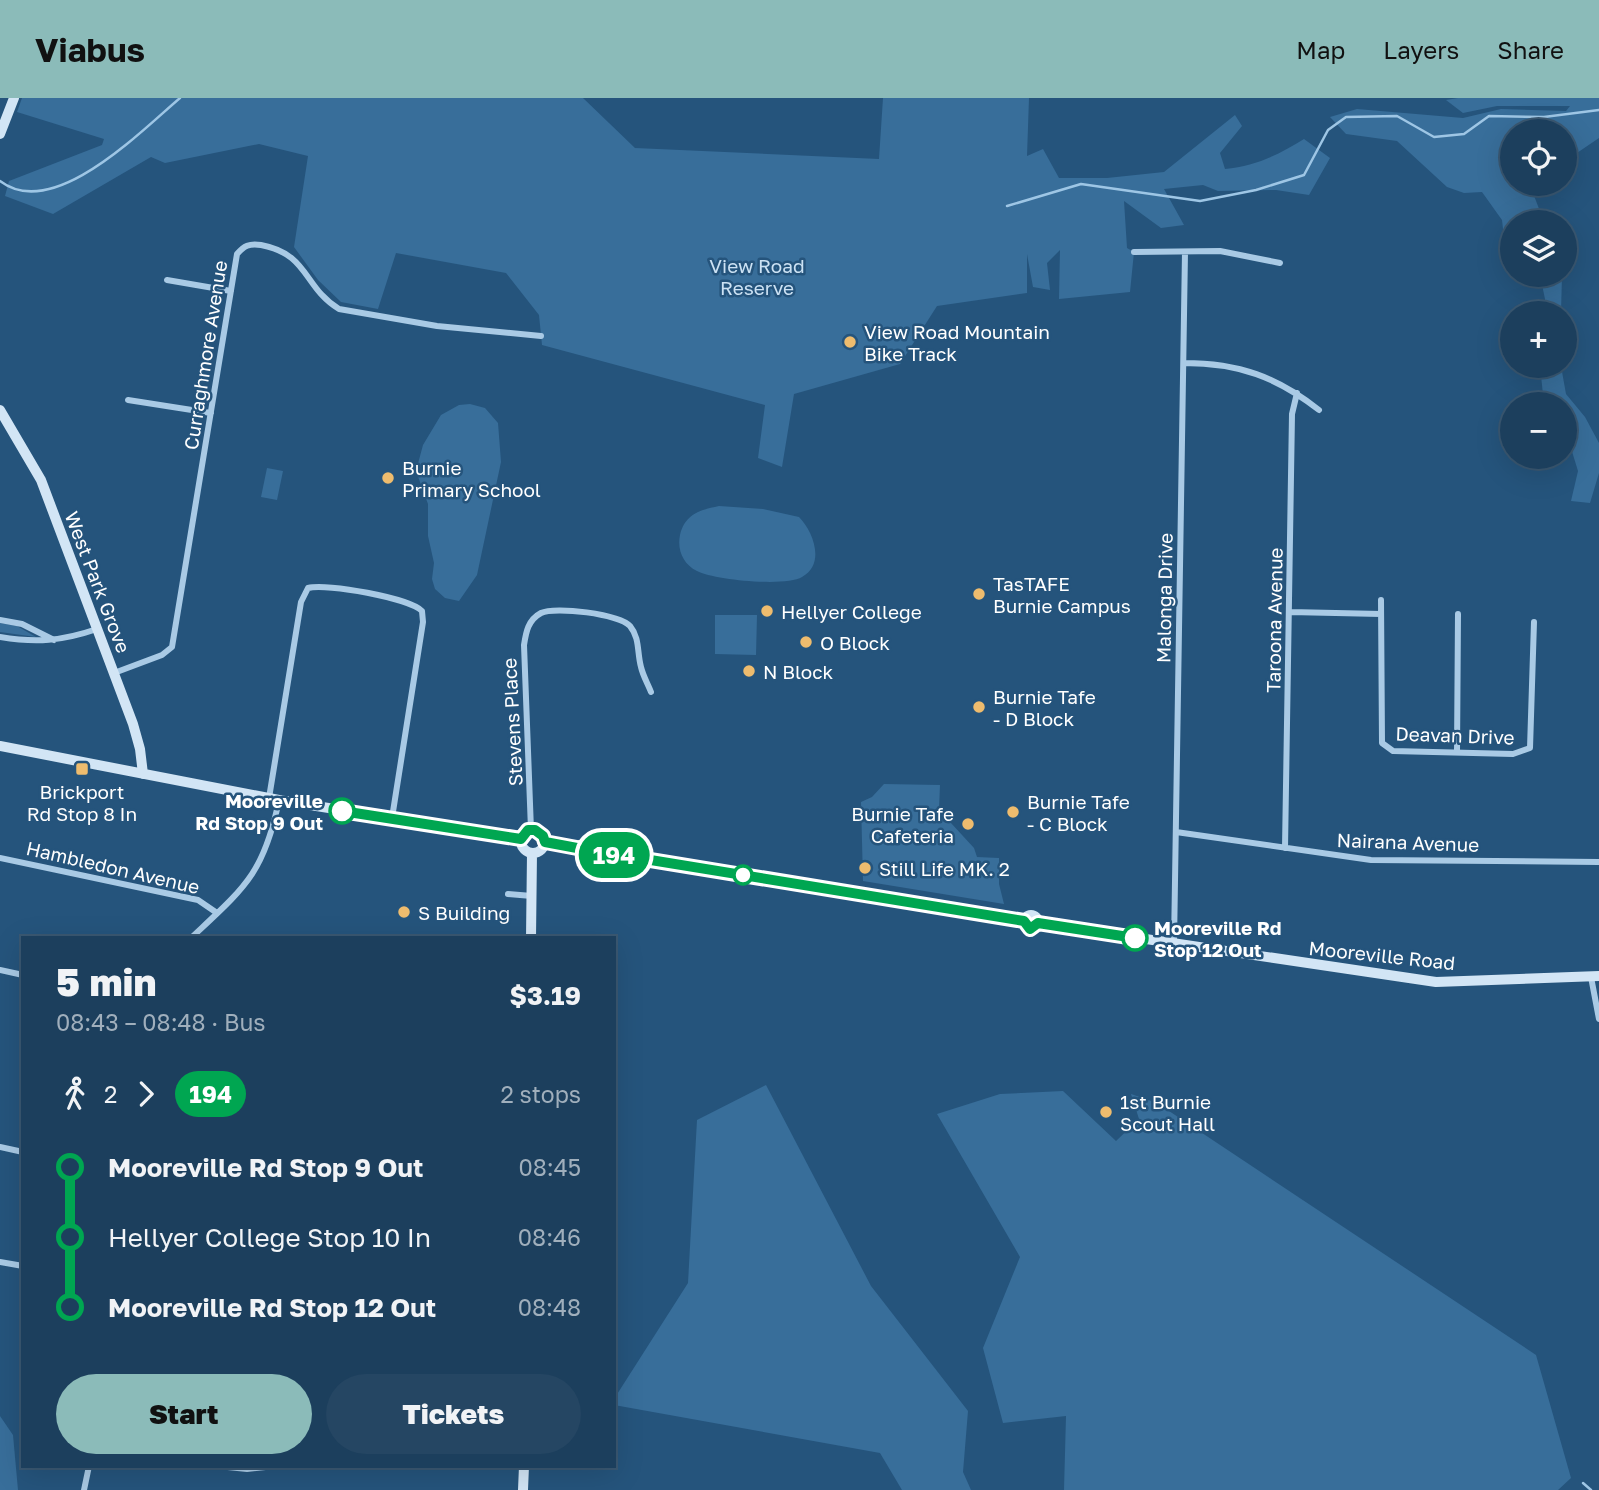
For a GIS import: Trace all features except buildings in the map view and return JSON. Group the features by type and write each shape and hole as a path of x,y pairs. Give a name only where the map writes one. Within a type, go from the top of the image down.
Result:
{"main road":[{"path":"0,134 14,98"},
{"name":"West Park Grove","path":"0,410 41,480 141,749 143,774"},
{"path":"0,746 274,799 521,839"},
{"path":"531,830 541,833 545,842 539,852 532,853 525,850 521,839 531,830"},
{"name":"Mooreville Road","path":"545,842 1024,921 1033,916 1038,923 1436,982 1595,976"},
{"path":"531,936 532,853"},
{"path":"523,1490 524,1468"}],"street":[{"name":"Curraghmore Avenue","path":"114,673 162,655 172,647 237,254 243,247 252,244 288,253 327,301 340,309 437,326 541,336"},
{"path":"1134,251 1220,251 1280,263"},
{"name":"Malonga Drive","path":"1174,944 1185,252"},
{"path":"167,280 231,291"},
{"path":"1184,363 1240,368 1270,377 1320,410"},
{"name":"Taroona Avenue","path":"1285,848 1292,414 1297,393"},
{"path":"128,400 211,413"},
{"path":"193,936 242,890 261,863 273,832 274,799 300,602 308,588 323,587 408,602 422,611 423,622 392,818"},
{"name":"Deavan Drive","path":"1381,600 1382,743 1392,751 1520,754 1530,748 1534,622"},
{"name":"Stevens Place","path":"531,830 524,657 526,632 533,618 548,611 561,611 613,617 625,622 635,634 641,668 651,692"},
{"path":"1290,612 1381,614"},
{"path":"1457,752 1458,614"},
{"path":"0,621 22,624 56,641"},
{"path":"0,637 34,643 56,641 97,629"},
{"name":"Nairana Avenue","path":"1176,832 1371,860 1599,862"},
{"name":"Hambledon Avenue","path":"0,858 198,900 217,913"},
{"path":"508,894 532,896"},
{"path":"0,970 21,975"},
{"path":"1595,976 1599,1019"},
{"path":"0,1147 21,1152"},
{"path":"0,1262 21,1266"},
{"path":"84,1490 89,1468"}],"green space":[{"name":"View Road Reserve","path":"22,98 583,98 635,148 879,159 883,98 1029,98 1027,156 1043,149 1059,178 1107,178 1164,172 1235,115 1242,126 1220,153 1225,169 1266,159 1304,139 1330,158 1309,195 1276,190 1218,191 1203,185 1164,189 1184,225 1161,228 1124,201 1127,248 1134,252 1130,292 1059,299 1060,250 1047,263 1050,290 1033,287 1027,254 1027,293 937,306 900,364 794,394 782,467 758,458 765,405 542,345 539,315 506,273 396,253 378,309 341,302 318,280 294,247 308,156 259,144 165,163 151,157 53,214 5,196 9,181 102,145 104,139 17,112"},
{"path":"1599,98 1599,138 1577,153 1577,119 1500,119 1500,196 1534,196 1539,210 1500,210 1500,217 1482,192 1464,193 1447,187 1397,141 1346,134 1330,117 1357,109 1463,118 1501,109 1566,111 1570,106 1497,106 1463,113 1446,100"},
{"path":"1542,287 1562,287 1561,301 1545,299"},
{"path":"1541,378 1563,378 1566,392 1543,392"},
{"path":"470,404 485,408 498,423 501,462 477,575 459,601 445,598 435,589 432,579 434,563 428,536 428,504 416,471 423,445 441,415 459,405"},
{"path":"1577,407 1599,443 1599,473 1590,503 1571,501 1578,471"},
{"path":"267,468 283,471 277,500 261,497"},
{"path":"719,506 763,509 799,517 809,530 815,547 814,564 802,577 781,582 718,577 692,568 680,551 682,528 694,514"},
{"path":"715,615 757,615 756,655 715,654"},
{"path":"0,623 17,626 36,637 0,632"},
{"path":"884,784 940,785 939,810 974,848 977,857 999,858 999,884 1004,904 863,881 861,802 872,797"},
{"path":"766,1085 871,1286 968,1411 963,1472 971,1490 902,1490 880,1453 616,1405 616,1396 688,1283 697,1120"},
{"path":"1063,1091 1116,1141 1139,1119 1131,1094 1157,1103 1536,1355 1571,1478 1558,1490 1064,1490 1066,1416 1003,1423 983,1348 1020,1257 937,1114 1000,1094"},
{"path":"0,1416 13,1435 18,1490 0,1490"}],"waterway":[{"path":"0,181 21,191 45,190 70,181 120,150 180,98"},
{"path":"1007,206 1081,184 1200,201 1256,190 1304,175 1328,130 1346,117 1397,116 1434,137 1464,134 1489,116 1544,117 1599,110"},
{"path":"1583,1483 1591,1490"}],"bus line":[{"name":"194","path":"342,811 521,839 528,830 535,830 543,836 545,842 577,848 931,904 1024,921 1030,929 1038,923 1135,938"}],"place":[{"name":"View Road Mountain Bike Track","path":"850,342"},
{"name":"Burnie Primary School","path":"388,478"},
{"name":"TasTAFE Burnie Campus","path":"979,594"},
{"name":"Hellyer College","path":"767,611"},
{"name":"O Block","path":"806,642"},
{"name":"N Block","path":"749,671"},
{"name":"Burnie Tafe - D Block","path":"979,707"},
{"name":"Brickport Rd Stop 8 In","path":"82,769"},
{"name":"Mooreville Rd Stop 9 Out","path":"342,811"},
{"name":"Burnie Tafe - C Block","path":"1013,812"},
{"name":"Burnie Tafe Cafeteria","path":"968,824"},
{"name":"Still Life MK. 2","path":"865,868"},
{"name":"S Building","path":"404,912"},
{"name":"Mooreville Rd Stop 12 Out","path":"1135,938"},
{"name":"1st Burnie Scout Hall","path":"1106,1112"}]}
